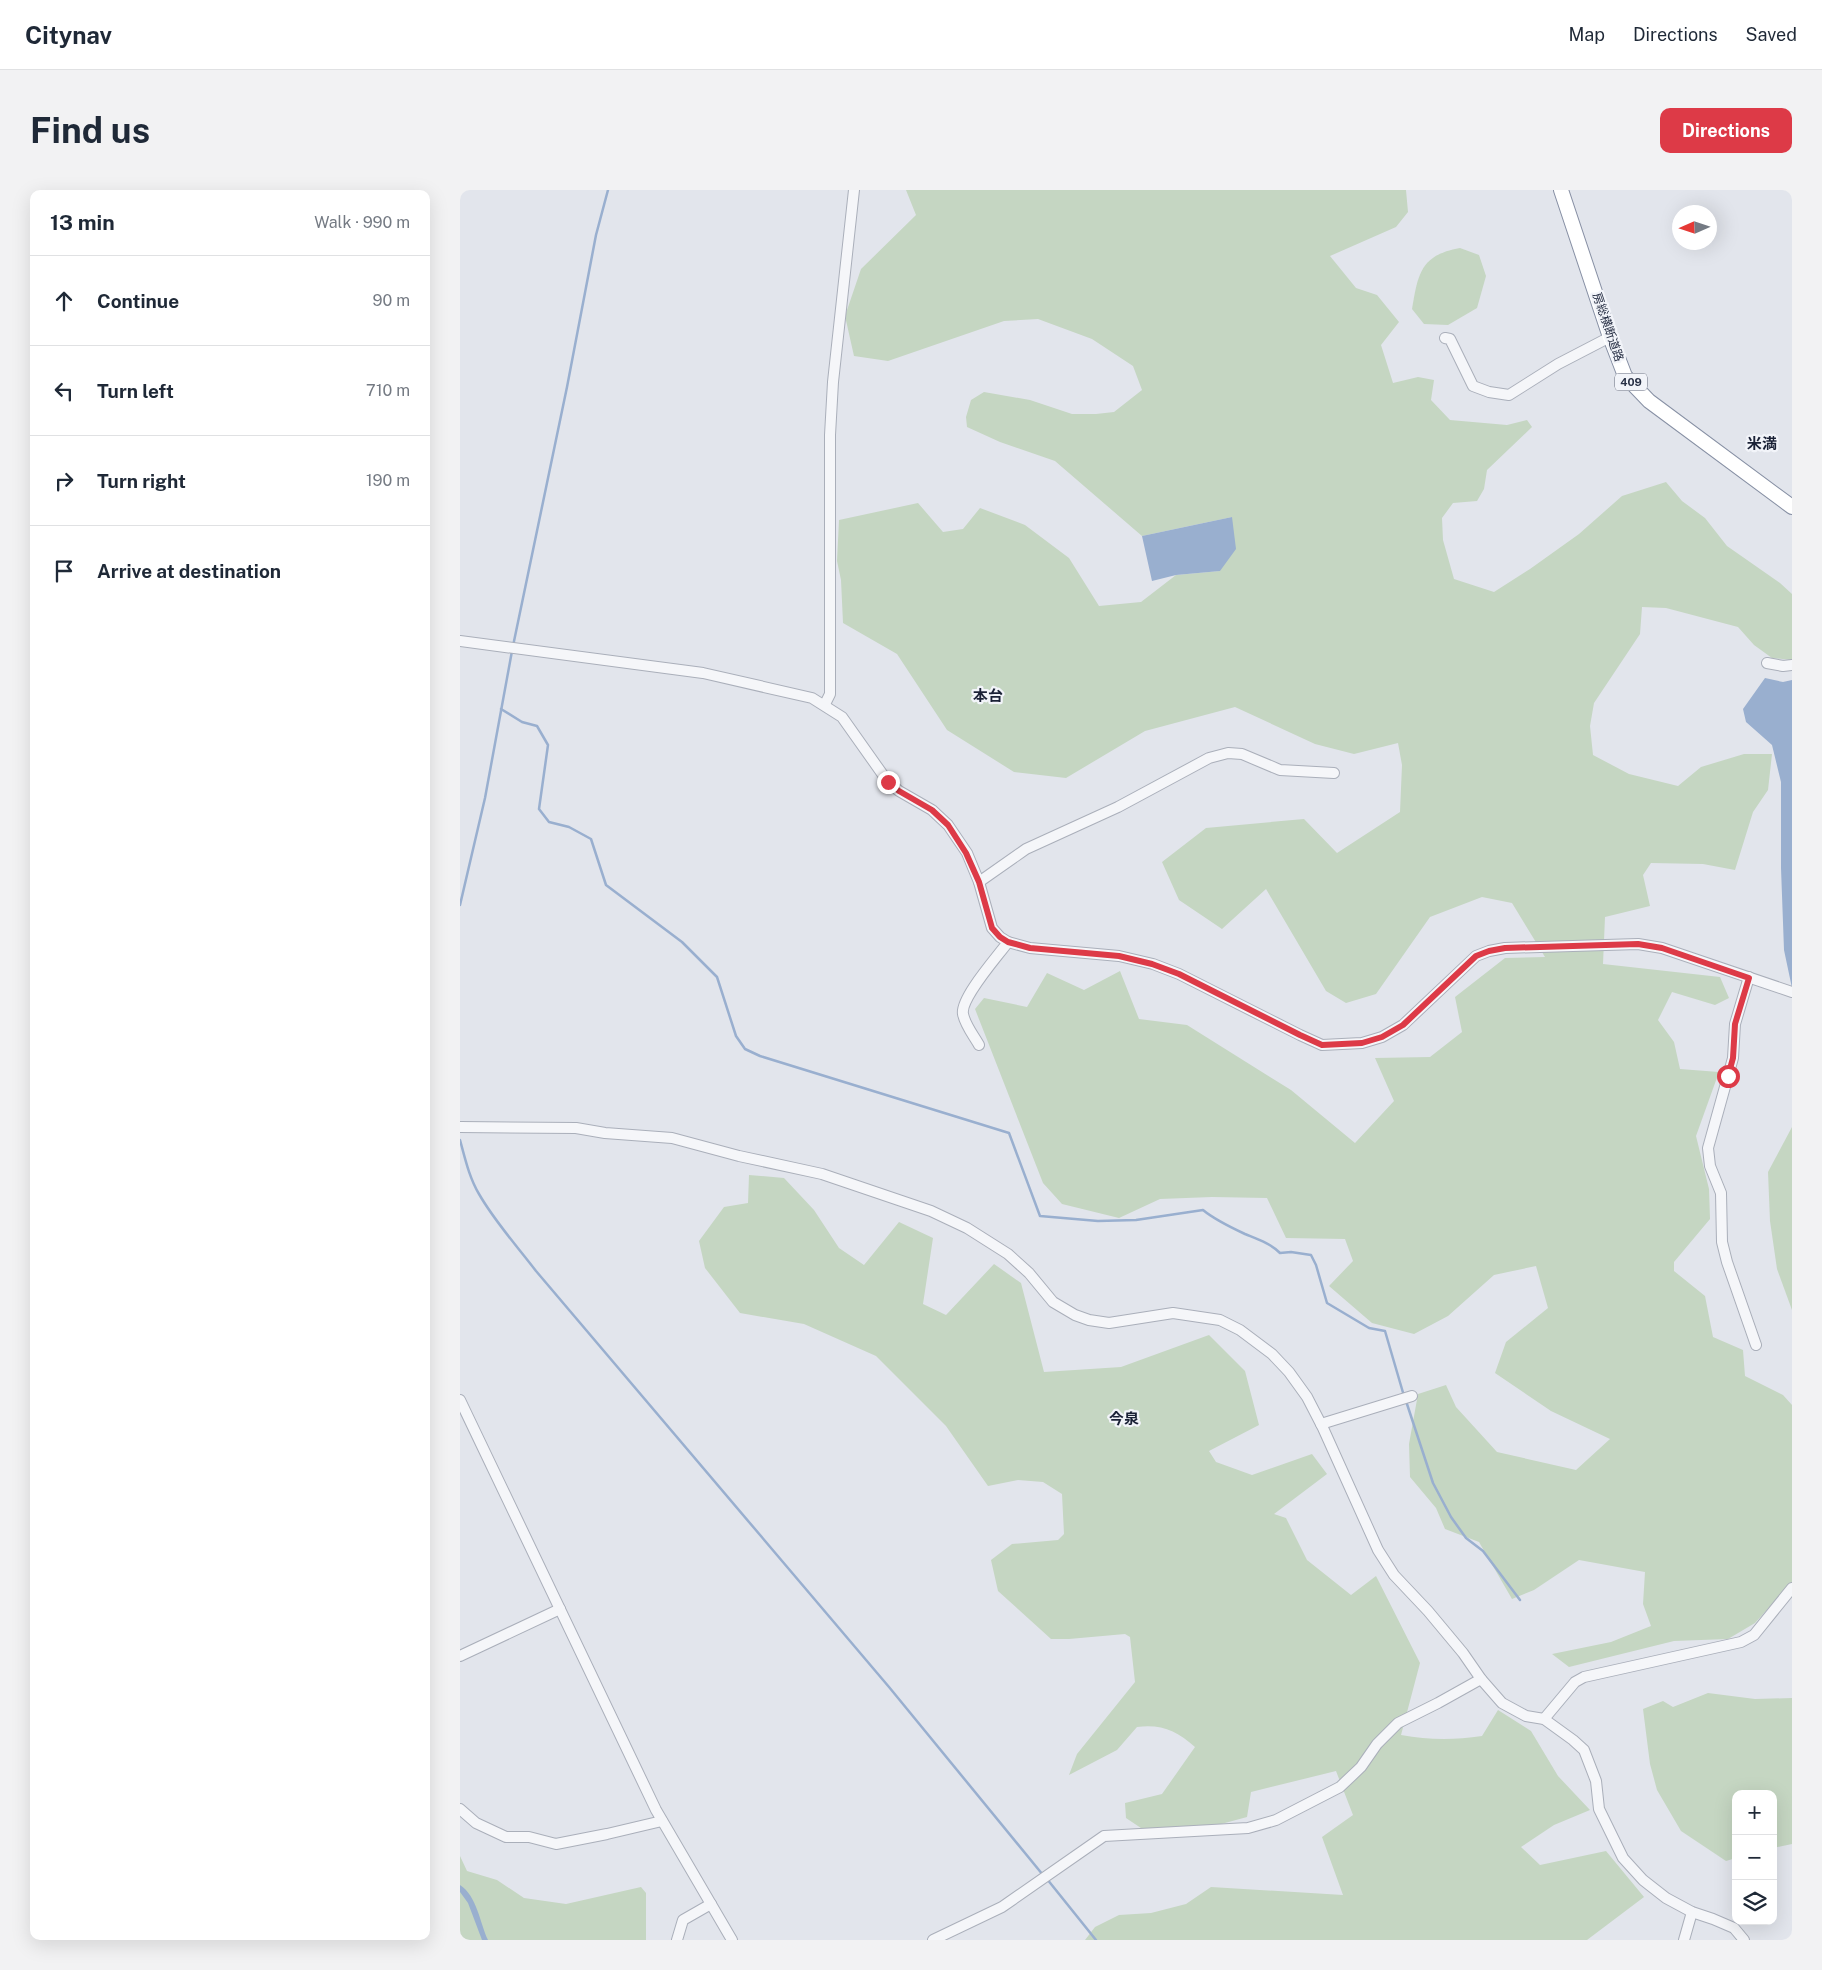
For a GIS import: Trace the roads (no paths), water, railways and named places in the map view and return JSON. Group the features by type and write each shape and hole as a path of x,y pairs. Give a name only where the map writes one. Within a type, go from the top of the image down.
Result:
{"highway":[{"name":"房総横断道路","path":"1561,190 1625,376 1649,401 1792,507"}],"street":[{"path":"825,704 830,694 831,418 833,382 854,190"},
{"path":"1445,338 1450,339 1473,386 1489,392 1509,395 1558,364 1610,337"},
{"path":"460,641 502,645 723,676 812,698 825,704 842,717 852,728 888,782 899,791 932,810 948,825 966,853 979,882 992,928 1000,937 1008,942 1030,948 1119,956 1152,964 1179,974 1322,1045 1362,1043 1382,1037 1403,1025 1476,956 1505,948 1638,944 1662,948 1792,992"},
{"path":"1767,662 1792,666"},
{"path":"979,882 1026,849 1118,807 1209,758 1228,753 1242,754 1280,770 1334,773"},
{"path":"979,1045 962,1012 965,999 1008,942"},
{"path":"1749,978 1735,1024 1733,1058 1708,1148 1708,1159 1721,1193 1722,1242 1727,1262 1756,1345"},
{"path":"463,1127 576,1128 605,1133 672,1138 738,1156 822,1174 931,1211 967,1228 1008,1254 1029,1273 1053,1302 1075,1315 1089,1320 1109,1323 1173,1312 1220,1320 1240,1330 1262,1344 1289,1372 1307,1397 1378,1550 1394,1575 1428,1611 1502,1703 1526,1716 1544,1719 1584,1750 1596,1781 1598,1810 1623,1858 1642,1880 1666,1898 1692,1912 1734,1928 1744,1940"},
{"path":"1321,1424 1412,1396"},
{"path":"460,1400 662,1821 732,1940"},
{"path":"1544,1719 1575,1682 1584,1677 1697,1653 1748,1639 1765,1622 1792,1588"},
{"path":"460,1656 560,1609"},
{"path":"934,1940 1002,1907 1104,1836 1248,1828 1276,1820 1340,1787 1361,1767 1377,1744 1398,1723 1438,1704 1481,1679"},
{"path":"460,1809 476,1823 506,1837 529,1836 556,1844 662,1821"},
{"path":"677,1940 684,1920 711,1904"},
{"path":"1684,1940 1692,1912"}],"water":[{"path":"1232,517 1236,549 1220,571 1176,575 1152,581 1142,536"},
{"path":"1765,678 1783,682 1792,680 1792,988 1784,950 1781,868 1781,782 1772,745 1746,722 1743,709"},
{"path":"460,1885 466,1890 474,1903 488,1940 482,1940 468,1903 460,1892"}],"waterway":[{"path":"513,646 567,387 596,235 608,190"},
{"path":"460,905 485,798 512,651"},
{"path":"501,709 522,722 537,726 548,745 539,809 549,822 569,827 591,839 606,885 682,942 717,977 736,1036 745,1049 760,1056 1009,1133 1040,1216 1098,1221 1136,1220 1203,1210 1228,1226 1268,1244 1280,1253 1291,1252 1311,1255 1316,1265 1327,1303 1369,1328 1385,1331 1404,1396"},
{"path":"460,1140 470,1174 479,1194 499,1224 536,1271 889,1687 1043,1875"},
{"path":"1406,1401 1433,1483 1451,1517 1466,1538 1483,1551 1520,1600"},
{"path":"1047,1879 1096,1940"}],"district":[{"name":"米満","path":"1762,444"},
{"name":"本台","path":"988,696"},
{"name":"今泉","path":"1124,1419"}]}
